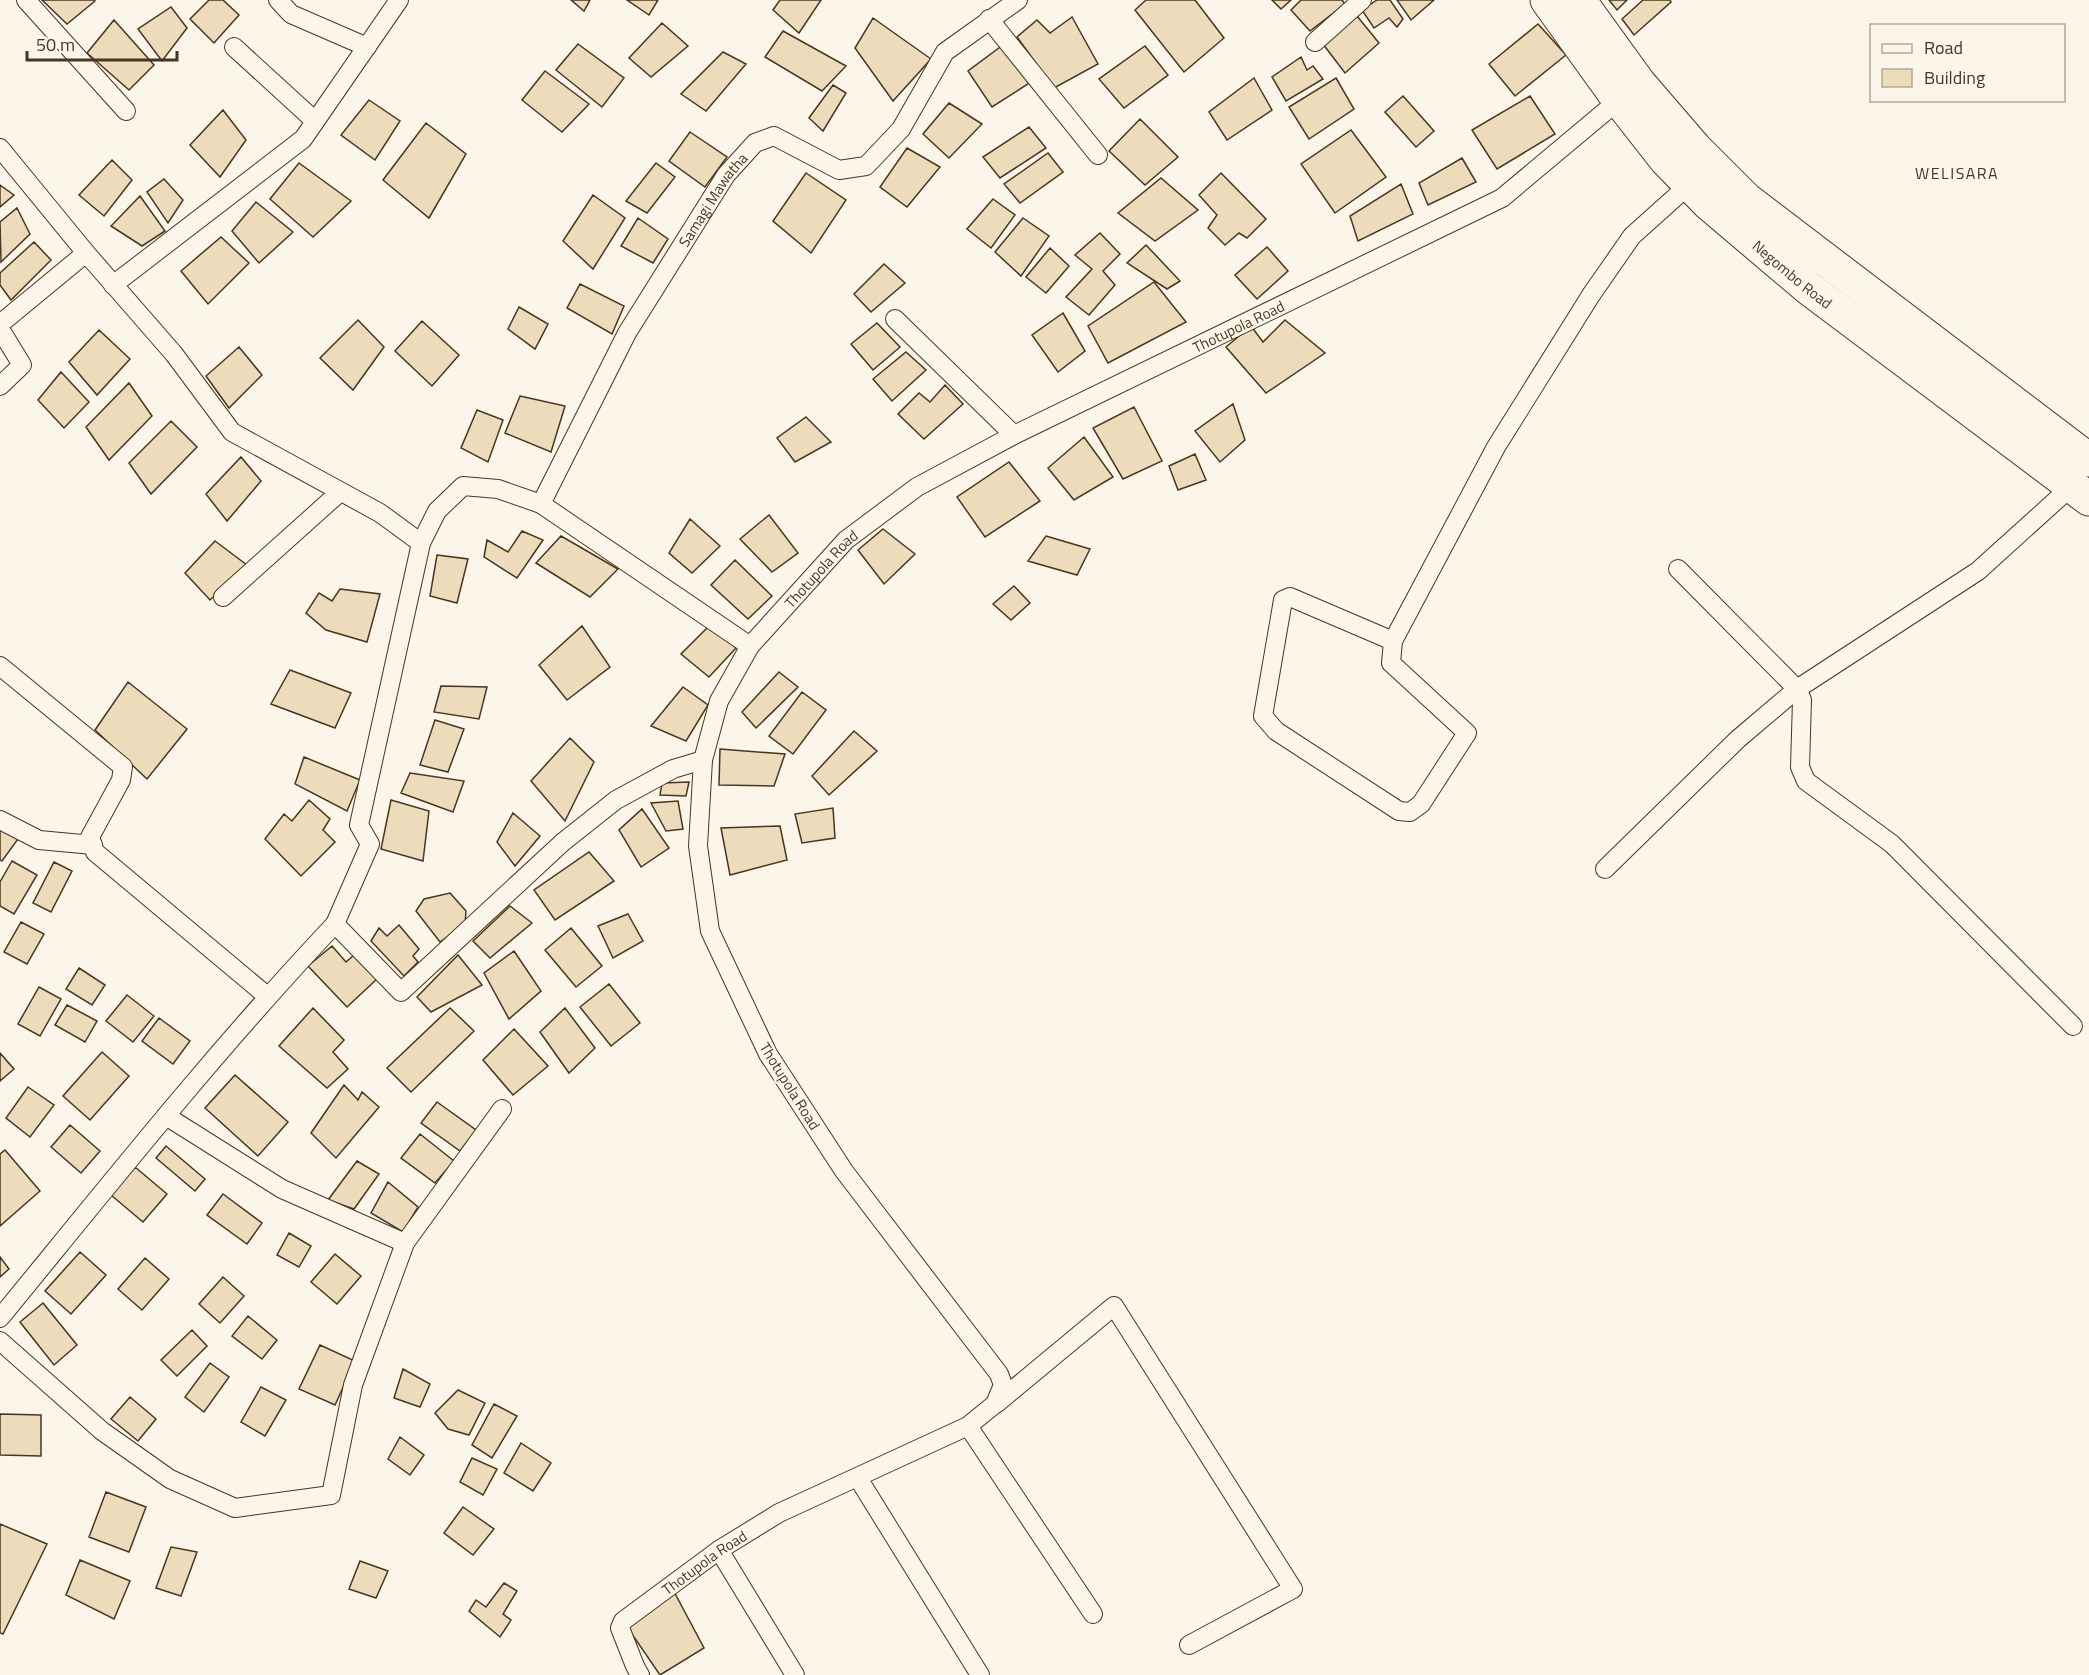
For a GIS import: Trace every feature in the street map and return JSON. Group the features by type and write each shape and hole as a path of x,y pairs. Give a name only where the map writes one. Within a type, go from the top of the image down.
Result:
{"highway":[{"name":"Negombo Road","path":"1547,0 1629,92 1695,148 1747,200 2083,482"},
{"name":"Negombo Road","path":"1579,0 1666,160 1725,219 1807,287 2083,482"}],"street":[{"path":"26,0 126,111"},
{"path":"278,0 291,14 366,47"},
{"path":"112,285 303,139 399,0"},
{"name":"Samagi Mawatha","path":"541,504 627,333 726,175 755,143 774,136 839,170 866,166 901,129 945,52 1018,0"},
{"path":"1315,42 1362,0"},
{"path":"989,20 1098,155"},
{"path":"234,48 315,120"},
{"name":"Thotupola Road","path":"995,1404 1003,1385 999,1374 844,1171 768,1054 710,931 698,846 703,760 719,701 750,646 846,540 917,487 1014,435 1502,198 1629,92"},
{"path":"0,148 112,285 174,354 232,432 380,513 421,543"},
{"path":"1393,641 1290,597 1283,600 1263,716 1276,731 1399,811 1410,812 1421,804 1467,733 1390,663 1393,641 1496,447 1591,294 1632,236 1690,184"},
{"path":"0,324 86,254"},
{"path":"895,319 1014,435"},
{"path":"0,329 22,365 0,386"},
{"path":"1605,868 1738,739 1797,689 1978,571 2083,482"},
{"path":"0,1318 267,996 335,924 370,844 359,825 421,543 437,511 464,486 498,489 541,504 750,646"},
{"path":"223,597 340,492"},
{"path":"1678,569 1797,689 1802,700 1800,767 1806,781 1892,844 2073,1026"},
{"path":"0,666 123,767 121,780 90,837 95,852 267,996"},
{"path":"335,924 401,993 563,842 616,800 673,769 703,760"},
{"path":"0,820 39,840 93,845"},
{"path":"0,1341 102,1431 170,1479 235,1508 331,1495 353,1385 405,1244 502,1109"},
{"path":"166,1116 282,1189 405,1244"},
{"name":"Thotupola Road","path":"640,1675 620,1628 624,1621 719,1550 779,1513 968,1426 1114,1306 1293,1589 1189,1645"},
{"path":"968,1426 1094,1614"},
{"path":"858,1478 980,1675"},
{"path":"719,1550 795,1675"}],"building":[{"path":"42,0 94,0 95,1 67,24"},
{"path":"209,0 223,0 239,15 214,43 190,19"},
{"path":"571,0 590,0 584,11"},
{"path":"627,0 658,0 649,15"},
{"path":"780,0 821,0 799,33 773,10"},
{"path":"1146,0 1195,0 1224,38 1184,72 1135,10"},
{"path":"1272,0 1291,0 1281,9"},
{"path":"1301,0 1342,0 1345,4 1310,31 1291,10"},
{"path":"1377,0 1390,0 1403,19 1397,27 1389,18 1374,28 1362,10"},
{"path":"1397,0 1434,0 1411,20"},
{"path":"1609,0 1627,0 1617,10"},
{"path":"1643,0 1670,0 1671,2 1634,35 1622,19"},
{"path":"171,7 187,28 162,61 138,29"},
{"path":"1357,16 1379,43 1345,73 1323,44"},
{"path":"1072,17 1098,64 1054,88 1017,37 1037,20 1050,33"},
{"path":"873,18 931,59 893,101 855,48"},
{"path":"114,20 154,65 129,90 87,53"},
{"path":"662,23 688,46 651,77 629,58"},
{"path":"1538,24 1566,55 1515,96 1489,64"},
{"path":"783,31 846,66 822,91 765,57"},
{"path":"1007,42 1034,80 992,107 968,71"},
{"path":"578,44 624,78 602,107 556,70"},
{"path":"1145,46 1168,75 1124,108 1099,79"},
{"path":"723,52 746,64 706,111 681,94"},
{"path":"1301,57 1307,70 1313,66 1323,79 1286,101 1272,77"},
{"path":"545,71 589,104 562,132 522,100"},
{"path":"1254,78 1272,110 1227,140 1209,112"},
{"path":"1336,78 1354,109 1309,139 1289,107"},
{"path":"833,85 846,93 823,131 809,118"},
{"path":"1403,96 1434,131 1416,147 1385,112"},
{"path":"1530,96 1555,134 1497,169 1472,130"},
{"path":"369,100 400,121 375,160 341,135"},
{"path":"949,103 982,124 949,158 923,134"},
{"path":"223,110 246,140 220,177 190,145"},
{"path":"1140,119 1178,157 1145,185 1109,151"},
{"path":"426,123 466,154 429,218 383,180"},
{"path":"1029,127 1046,148 1000,178 983,157"},
{"path":"1351,130 1386,177 1335,213 1301,164"},
{"path":"690,132 727,157 705,187 669,161"},
{"path":"907,148 940,167 907,207 880,187"},
{"path":"1048,153 1063,172 1020,203 1004,184"},
{"path":"1462,158 1476,182 1428,205 1419,183"},
{"path":"112,160 132,180 104,216 79,195"},
{"path":"299,163 351,201 313,237 270,199"},
{"path":"656,163 675,177 647,213 626,201"},
{"path":"806,173 846,200 811,253 773,221"},
{"path":"1221,173 1266,219 1247,238 1239,233 1225,245 1208,228 1217,215 1199,195"},
{"path":"1161,178 1198,210 1155,241 1118,213"},
{"path":"164,179 183,200 168,223 147,192"},
{"path":"1401,184 1413,214 1358,241 1350,216"},
{"path":"0,185 14,195 0,207"},
{"path":"593,195 625,218 593,269 563,241"},
{"path":"140,196 165,231 142,246 111,226"},
{"path":"993,199 1015,215 991,248 967,229"},
{"path":"256,202 293,232 259,263 232,231"},
{"path":"17,208 30,234 1,262 0,222"},
{"path":"638,218 668,239 653,263 621,246"},
{"path":"1023,218 1049,236 1021,276 995,252"},
{"path":"1100,233 1120,254 1103,271 1115,285 1089,315 1066,297 1092,269 1075,255"},
{"path":"221,237 249,263 208,304 181,271"},
{"path":"34,242 51,260 11,300 0,285 0,273"},
{"path":"1146,245 1180,281 1167,289 1127,263"},
{"path":"1267,247 1288,271 1257,299 1235,275"},
{"path":"1050,248 1069,266 1046,293 1026,277"},
{"path":"884,264 905,283 871,312 854,294"},
{"path":"1154,282 1186,322 1108,363 1088,326"},
{"path":"580,284 624,306 612,334 567,308"},
{"path":"519,307 548,324 535,349 508,329"},
{"path":"1063,313 1085,351 1058,372 1032,335"},
{"path":"358,320 384,347 353,390 320,358"},
{"path":"1285,320 1325,353 1266,393 1226,347 1251,326 1263,342"},
{"path":"422,321 459,355 432,386 395,351"},
{"path":"877,323 900,347 873,370 851,344"},
{"path":"99,330 130,359 97,395 69,362"},
{"path":"239,347 262,375 229,408 206,376"},
{"path":"906,352 926,370 892,401 873,379"},
{"path":"61,372 89,402 64,428 38,400"},
{"path":"129,383 152,416 109,460 86,427"},
{"path":"945,385 963,404 924,439 898,414 919,393 930,402"},
{"path":"520,396 565,406 551,452 505,433"},
{"path":"1233,404 1245,440 1220,462 1195,431"},
{"path":"1134,407 1162,461 1123,479 1093,428"},
{"path":"477,410 503,420 488,462 461,448"},
{"path":"806,417 831,442 795,462 777,438"},
{"path":"171,421 197,447 151,494 129,463"},
{"path":"1084,437 1113,477 1074,500 1048,468"},
{"path":"1195,454 1206,480 1178,490 1169,466"},
{"path":"241,457 261,481 227,521 206,494"},
{"path":"1009,462 1040,501 985,537 957,497"},
{"path":"769,515 798,553 772,572 740,539"},
{"path":"690,519 720,546 692,573 669,553"},
{"path":"883,529 915,554 884,584 858,550"},
{"path":"522,531 543,540 517,578 484,557 487,540 508,552"},
{"path":"561,536 618,569 590,597 536,563"},
{"path":"1046,536 1090,549 1077,575 1028,561"},
{"path":"215,541 247,565 210,600 185,573"},
{"path":"437,555 468,559 457,603 430,596"},
{"path":"735,560 772,596 748,619 711,585"},
{"path":"1014,586 1030,603 1011,620 993,604"},
{"path":"340,589 380,594 367,642 326,630 306,613 319,593 332,601"},
{"path":"710,625 736,648 709,677 681,654"},
{"path":"582,626 610,667 567,700 539,665"},
{"path":"290,670 351,693 335,728 271,704"},
{"path":"779,672 798,687 756,728 742,712"},
{"path":"128,682 187,729 147,779 95,730"},
{"path":"441,686 487,687 479,719 434,712"},
{"path":"683,687 708,705 686,741 651,726"},
{"path":"802,692 826,710 793,754 769,736"},
{"path":"435,720 464,729 448,772 420,765"},
{"path":"854,731 877,751 829,795 812,776"},
{"path":"570,738 594,762 565,821 531,781"},
{"path":"720,749 785,754 774,786 719,785"},
{"path":"304,757 360,780 347,811 295,784"},
{"path":"410,773 464,781 453,812 401,793"},
{"path":"689,782 686,796 660,795 662,783"},
{"path":"309,800 330,819 323,830 335,842 301,876 265,839 284,814 292,821"},
{"path":"391,800 429,811 423,861 381,849"},
{"path":"678,801 683,829 666,831 651,803"},
{"path":"833,808 835,838 802,843 795,814"},
{"path":"642,809 669,848 641,867 619,830"},
{"path":"513,813 540,836 515,866 497,842"},
{"path":"0,826 18,839 2,861 0,860"},
{"path":"780,826 787,860 730,875 721,828"},
{"path":"589,852 614,881 555,920 534,890"},
{"path":"12,861 37,875 14,914 0,906 0,882"},
{"path":"54,862 72,871 51,912 33,903"},
{"path":"450,893 466,911 465,924 440,942 416,911 424,899"},
{"path":"510,906 532,923 490,958 473,941"},
{"path":"628,914 643,941 613,958 598,926"},
{"path":"21,922 44,934 27,964 4,952"},
{"path":"399,925 419,949 413,956 418,962 404,976 371,941 379,928 387,936"},
{"path":"571,928 602,966 576,987 545,950"},
{"path":"332,946 346,962 354,955 378,978 347,1007 308,966"},
{"path":"514,951 541,991 509,1019 484,973"},
{"path":"458,955 482,985 431,1012 417,997"},
{"path":"79,968 105,985 92,1005 66,989"},
{"path":"609,984 640,1023 611,1046 580,1007"},
{"path":"39,987 61,999 40,1036 18,1024"},
{"path":"127,995 154,1016 133,1042 106,1021"},
{"path":"67,1005 97,1021 85,1042 55,1025"},
{"path":"313,1008 344,1040 333,1052 348,1069 327,1088 279,1046"},
{"path":"450,1008 474,1031 411,1092 387,1068"},
{"path":"565,1008 595,1048 569,1073 540,1032"},
{"path":"159,1018 190,1041 173,1064 142,1041"},
{"path":"514,1029 548,1066 513,1095 483,1060"},
{"path":"102,1052 129,1076 90,1120 63,1096"},
{"path":"0,1053 14,1069 0,1081"},
{"path":"235,1075 288,1122 258,1156 205,1108"},
{"path":"344,1085 358,1100 362,1092 379,1107 336,1158 311,1133"},
{"path":"28,1087 54,1105 30,1137 6,1118"},
{"path":"437,1102 476,1130 460,1151 421,1123"},
{"path":"70,1125 100,1151 81,1173 51,1147"},
{"path":"420,1134 454,1161 435,1183 401,1158"},
{"path":"166,1146 205,1179 195,1191 156,1158"},
{"path":"5,1150 40,1191 0,1226 0,1154"},
{"path":"357,1161 379,1174 354,1209 328,1200"},
{"path":"135,1167 167,1194 143,1222 111,1195"},
{"path":"388,1182 418,1207 403,1232 371,1213"},
{"path":"223,1194 262,1223 247,1244 207,1215"},
{"path":"289,1233 311,1246 299,1267 277,1255"},
{"path":"80,1252 106,1275 71,1314 45,1291"},
{"path":"335,1254 361,1276 337,1304 311,1282"},
{"path":"0,1257 9,1269 0,1277"},
{"path":"145,1258 169,1279 142,1310 118,1289"},
{"path":"223,1277 244,1296 220,1323 199,1304"},
{"path":"43,1303 77,1345 54,1365 20,1322"},
{"path":"248,1316 277,1340 262,1359 232,1336"},
{"path":"192,1330 207,1346 177,1376 161,1360"},
{"path":"320,1345 355,1361 335,1405 299,1389"},
{"path":"210,1363 229,1377 204,1412 185,1397"},
{"path":"403,1369 430,1384 420,1407 394,1398"},
{"path":"261,1387 286,1400 265,1436 241,1422"},
{"path":"458,1390 485,1403 469,1435 448,1429 435,1413"},
{"path":"130,1397 156,1419 138,1441 111,1419"},
{"path":"494,1404 517,1416 492,1458 472,1445"},
{"path":"0,1414 41,1415 41,1456 0,1455"},
{"path":"400,1437 424,1455 410,1475 388,1459"},
{"path":"521,1443 551,1463 533,1491 504,1473"},
{"path":"472,1458 497,1469 483,1495 460,1482"},
{"path":"106,1492 146,1507 129,1552 89,1537"},
{"path":"463,1507 494,1529 473,1555 444,1533"},
{"path":"0,1524 47,1544 3,1634 0,1633"},
{"path":"171,1547 197,1552 181,1596 156,1588"},
{"path":"80,1560 130,1581 114,1619 66,1595"},
{"path":"360,1561 388,1571 376,1598 349,1589"},
{"path":"504,1583 517,1591 503,1614 511,1620 500,1637 469,1611 476,1600 486,1607"},
{"path":"671,1586 704,1648 660,1675 623,1621"}],"district":[{"name":"WELISARA","path":"1957,173"}]}
